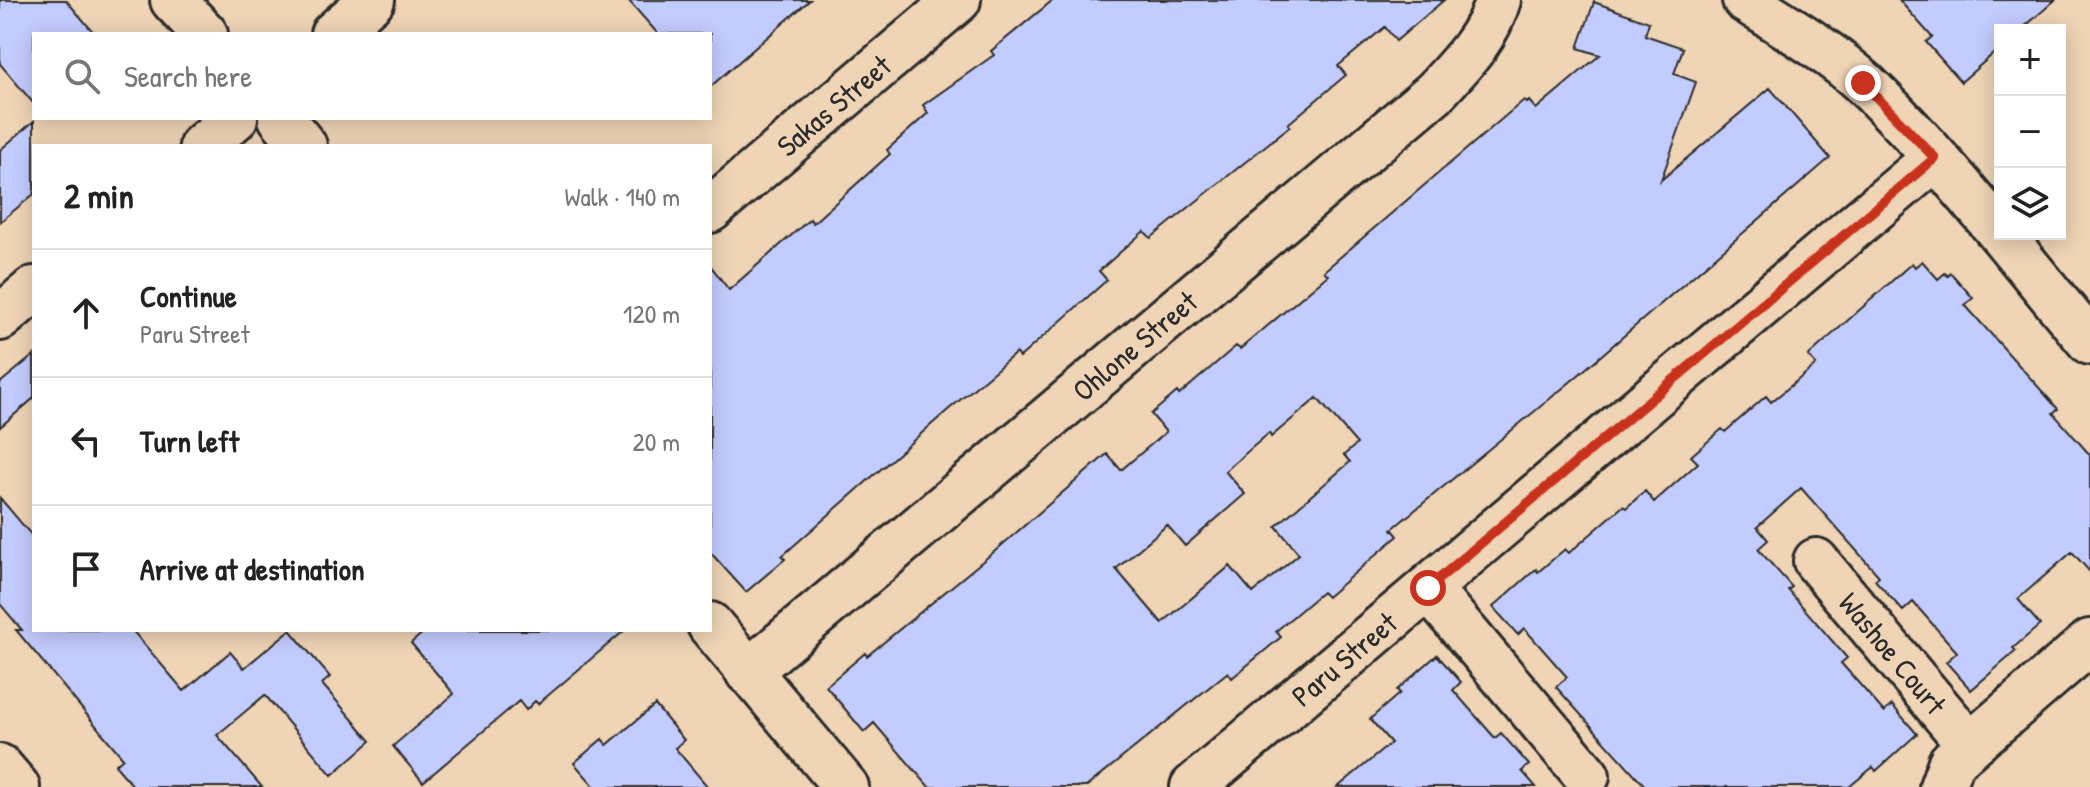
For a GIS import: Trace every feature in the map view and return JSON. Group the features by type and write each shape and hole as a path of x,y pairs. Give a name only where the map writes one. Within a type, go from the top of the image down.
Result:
{"street":[{"path":"173,0 203,32"},
{"path":"335,32 372,0"},
{"name":"Sakas Street","path":"712,208 958,0"},
{"name":"Ohlone Street","path":"748,672 1435,92 1473,52 1493,17 1498,0"},
{"path":"1745,0 1806,38 1863,83 1935,158 2090,342"},
{"path":"204,144 233,120"},
{"path":"283,120 302,144"},
{"name":"Paru Street","path":"1193,787 1935,158"},
{"path":"0,318 32,291"},
{"name":"Washoe Court","path":"1816,561 1969,744"},
{"path":"1428,588 1587,776"},
{"path":"712,627 846,787"},
{"path":"1942,787 1951,762 1969,744 2090,642"},
{"path":"0,767 17,787"}],"building":[{"path":"0,0 66,0 93,32 32,32 32,102 0,64"},
{"path":"628,0 810,0 712,85 712,32 656,32"},
{"path":"1053,0 1444,0 1396,41 1385,27 1338,66 1346,75 1288,124 1290,126 1151,238 1144,231 1099,271 1107,280 1019,358 1016,353 948,410 782,556 785,559 746,592 712,554 712,268 729,290 810,219 813,223 890,154 887,150 928,113 923,105 994,55 991,51"},
{"path":"1899,0 2055,0 2028,24 1994,24 1994,53 1961,82 1926,42 1932,37"},
{"path":"1594,2 1649,22 1645,35 1683,48 1674,74 1696,82 1661,180 1770,88 1830,158 1575,378 1392,529 1398,536 1327,597 1322,592 1276,631 1281,637 1232,678 1228,672 1086,787 929,787 874,723 864,732 826,686 995,551 1107,454 1121,470 1166,432 1151,414 1177,392 1179,395 1236,346 1240,349 1328,275 1324,271 1524,100 1536,109 1600,55 1578,48","holes":["1317,398 1357,444 1344,455 1350,462 1276,526 1299,554 1253,593 1230,566 1162,623 1116,569 1167,525 1185,546 1245,494 1225,471 1269,433 1271,437"]},
{"path":"34,121 32,196 0,222 0,150"},
{"path":"1922,261 1938,279 1945,273 1948,276 1951,273 1973,298 1965,305 2058,409 2053,413 2090,455 2090,572 2072,552 2018,599 2040,625 2013,648 2016,651 1971,690 1946,662 1957,652 1913,602 1903,611 1875,580 1879,576 1801,488 1757,527 1768,540 1758,549 1792,587 1788,590 1847,658 1841,663 1884,712 1892,705 1917,734 1876,771 1873,767 1849,787 1646,787 1556,687 1567,677 1524,628 1518,635 1493,607 1536,569 1538,572 1565,549 1569,553 1645,491 1654,502 1698,463 1691,456 1722,429 1725,432 1766,396 1771,402 1816,365 1808,356 1912,263 1915,267"},
{"path":"32,357 32,400 0,427 0,383"},
{"path":"0,498 32,536 32,632 134,632 184,691 230,652 244,668 288,632 292,632 330,677 322,684 371,741 332,775 265,695 217,735 262,787 134,787 115,765 123,758 16,630 22,630 0,604"},
{"path":"424,632 623,632 538,704 535,701 526,710 519,701 423,782 393,746 454,694 411,643"},
{"path":"1437,655 1461,682 1453,690 1495,738 1501,733 1529,765 1522,771 1536,787 1338,787 1391,743 1370,719"},
{"path":"655,705 684,740 675,748 708,787 595,787 574,763 602,739 607,745"}],"route":[{"path":"1428,588 1935,158 1863,83"}]}
